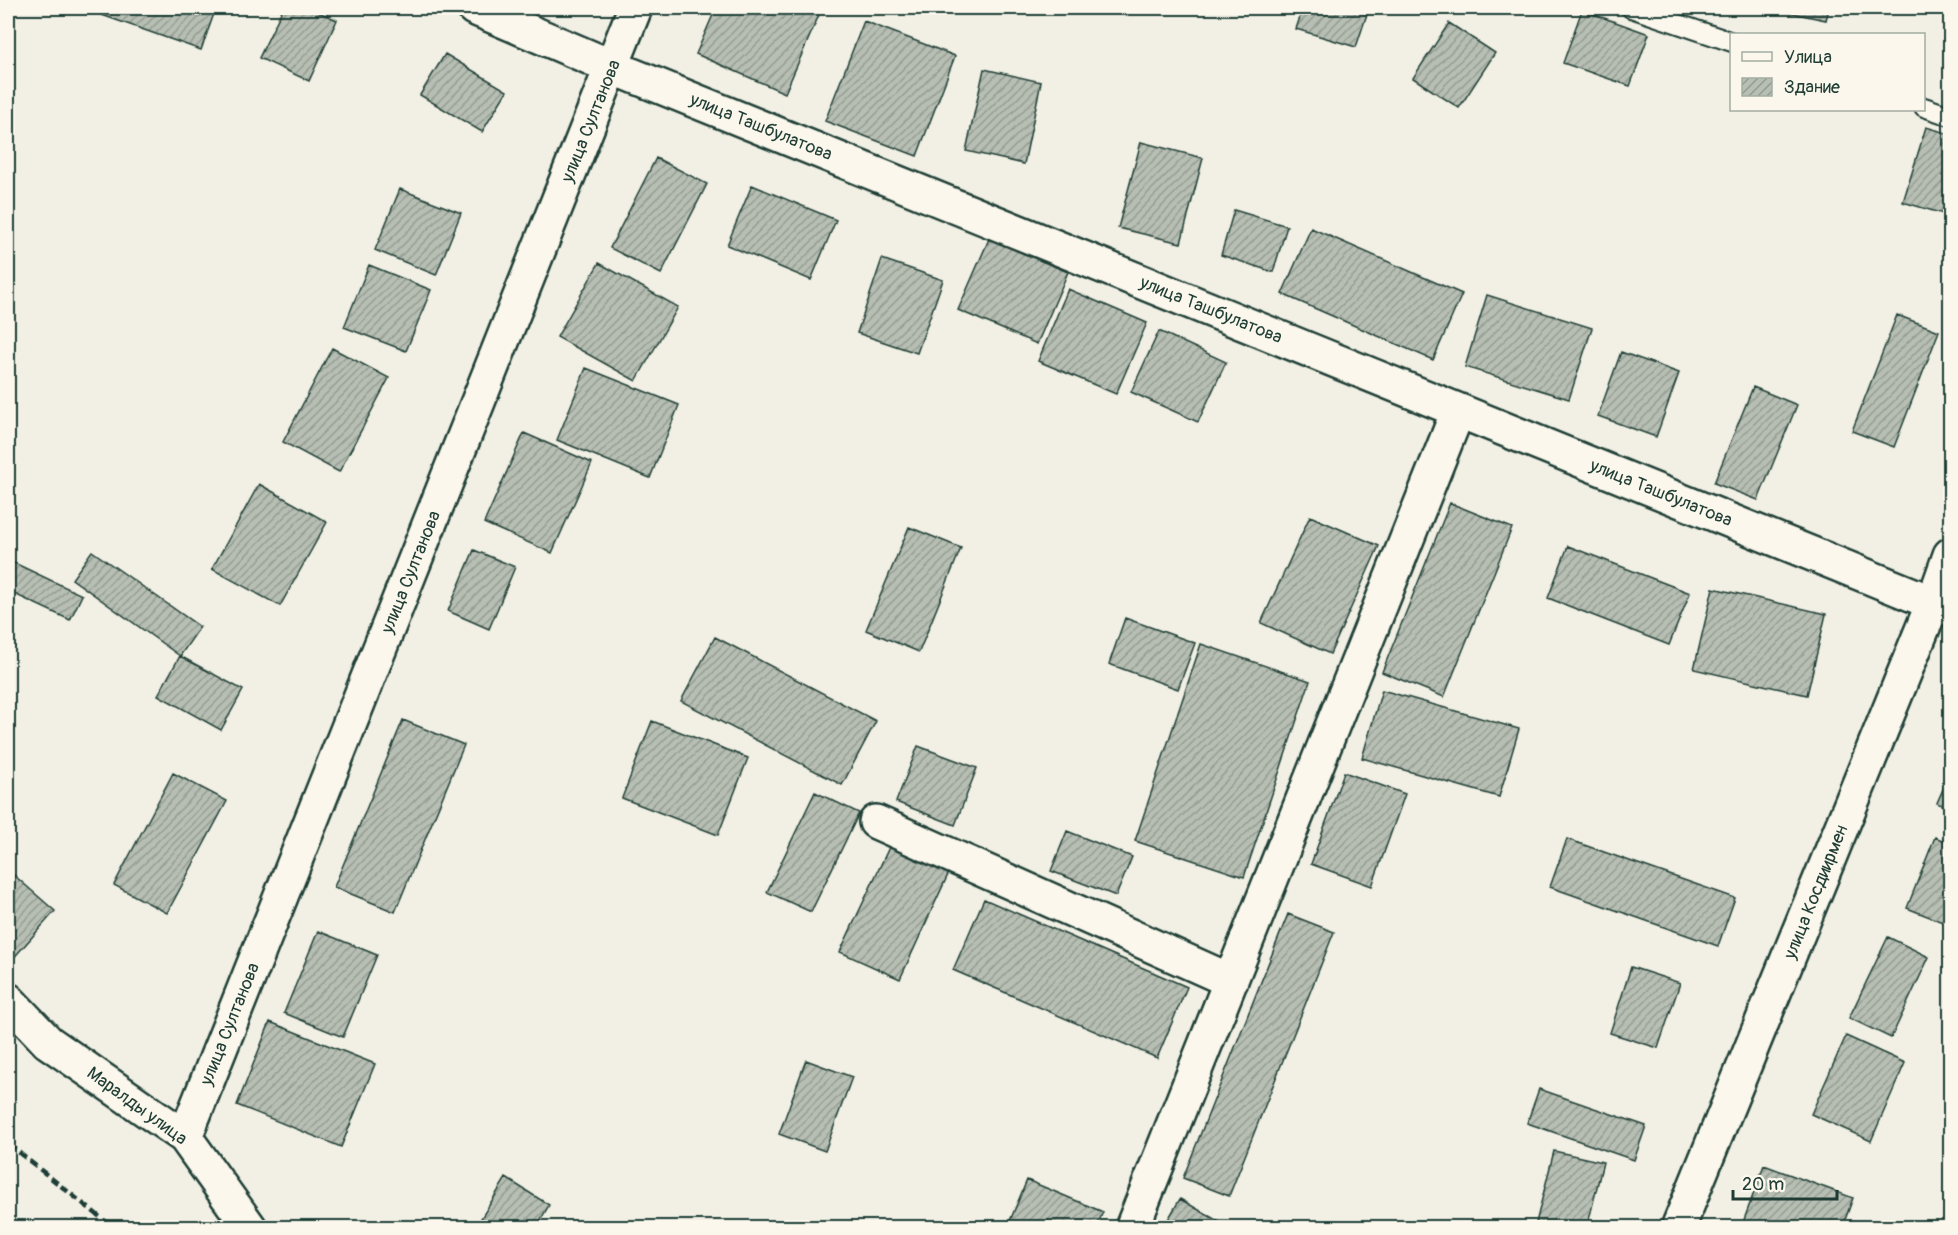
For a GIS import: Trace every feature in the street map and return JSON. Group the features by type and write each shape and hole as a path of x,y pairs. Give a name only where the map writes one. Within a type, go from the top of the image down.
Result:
{"street":[{"name":"улица Ташбулатова","path":"474,8 612,67 1942,606"},
{"name":"улица Султанова","path":"185,1137 635,8"},
{"path":"1132,1227 1458,411"},
{"name":"улица Косдиирмен","path":"1678,1227 1942,606 1950,555"},
{"path":"876,822 1231,981"},
{"name":"Маралды улица","path":"8,1000 48,1042 185,1137 250,1227"}],"lane":[{"path":"1631,8 1730,42"},
{"path":"1925,108 1950,116"}],"building":[{"path":"82,8 216,8 201,50"},
{"path":"283,8 309,8 337,20 309,81 259,58"},
{"path":"716,8 822,8 785,93 696,54"},
{"path":"1303,8 1369,8 1356,47 1296,29"},
{"path":"1767,8 1829,8 1826,20"},
{"path":"1582,10 1649,34 1630,86 1563,63"},
{"path":"864,21 955,56 917,156 825,121"},
{"path":"1449,23 1495,53 1459,108 1413,78"},
{"path":"445,54 507,91 482,132 420,95"},
{"path":"984,69 1041,82 1024,164 966,151"},
{"path":"1926,127 1950,134 1950,216 1903,202"},
{"path":"1141,142 1203,158 1181,243 1118,228"},
{"path":"656,158 707,184 661,274 610,248"},
{"path":"752,185 836,220 811,280 727,245"},
{"path":"400,189 461,213 436,275 375,250"},
{"path":"1234,210 1287,226 1273,272 1221,255"},
{"path":"1311,228 1462,294 1433,360 1282,294"},
{"path":"989,239 1068,272 1037,344 958,310"},
{"path":"882,259 943,280 917,353 857,333"},
{"path":"599,263 678,307 636,381 557,337"},
{"path":"369,265 431,290 406,351 344,327"},
{"path":"1068,289 1147,323 1116,394 1038,361"},
{"path":"1487,295 1592,328 1569,399 1465,367"},
{"path":"1897,315 1939,331 1894,447 1852,431"},
{"path":"1159,331 1226,362 1198,422 1131,392"},
{"path":"332,348 389,378 339,472 283,442"},
{"path":"1621,352 1679,373 1656,437 1598,416"},
{"path":"586,368 679,405 650,478 557,440"},
{"path":"1753,387 1797,405 1758,500 1714,483"},
{"path":"524,433 592,463 552,553 484,523"},
{"path":"259,484 327,522 280,606 212,569"},
{"path":"1450,503 1512,528 1444,697 1382,672"},
{"path":"1310,516 1379,546 1330,654 1261,623"},
{"path":"909,527 961,548 919,652 866,630"},
{"path":"1568,546 1690,593 1669,645 1548,598"},
{"path":"474,550 515,567 489,629 448,611"},
{"path":"92,551 200,627 180,656 72,579"},
{"path":"8,560 82,595 70,620 8,591"},
{"path":"1713,588 1826,614 1807,695 1694,669"},
{"path":"1125,618 1195,643 1178,689 1109,664"},
{"path":"715,637 876,721 842,785 681,701"},
{"path":"1201,644 1310,681 1244,877 1135,841"},
{"path":"180,656 243,690 221,730 158,695"},
{"path":"1382,690 1519,729 1499,797 1362,758"},
{"path":"403,720 464,745 395,912 334,887"},
{"path":"652,721 748,758 718,835 622,798"},
{"path":"918,746 977,768 955,825 896,802"},
{"path":"1344,772 1405,794 1372,886 1311,864"},
{"path":"173,773 227,801 167,913 114,885"},
{"path":"1950,773 1950,809 1937,803"},
{"path":"815,792 859,813 811,912 767,892"},
{"path":"1067,831 1132,857 1116,896 1051,871"},
{"path":"1935,837 1950,843 1950,925 1907,908"},
{"path":"1567,839 1735,898 1718,946 1550,887"},
{"path":"892,841 951,868 900,979 840,952"},
{"path":"8,870 55,911 10,962 8,959"},
{"path":"984,899 1187,987 1157,1058 953,970"},
{"path":"1288,914 1334,932 1229,1196 1183,1178"},
{"path":"318,931 377,955 343,1037 284,1013"},
{"path":"1888,937 1929,957 1891,1038 1849,1018"},
{"path":"1631,967 1680,983 1658,1048 1610,1033"},
{"path":"270,1022 375,1064 341,1147 237,1105"},
{"path":"1846,1036 1905,1063 1871,1141 1811,1114"},
{"path":"806,1060 852,1077 825,1151 779,1134"},
{"path":"1539,1089 1646,1126 1634,1160 1527,1123"},
{"path":"1554,1151 1603,1162 1587,1228 1555,1228 1536,1223"},
{"path":"1764,1165 1853,1198 1842,1228 1741,1228"},
{"path":"506,1178 549,1205 536,1228 475,1228"},
{"path":"1027,1180 1103,1212 1096,1228 1007,1228"},
{"path":"1180,1199 1230,1228 1163,1228"}],"railway":[{"path":"8,1144 114,1228"}]}
